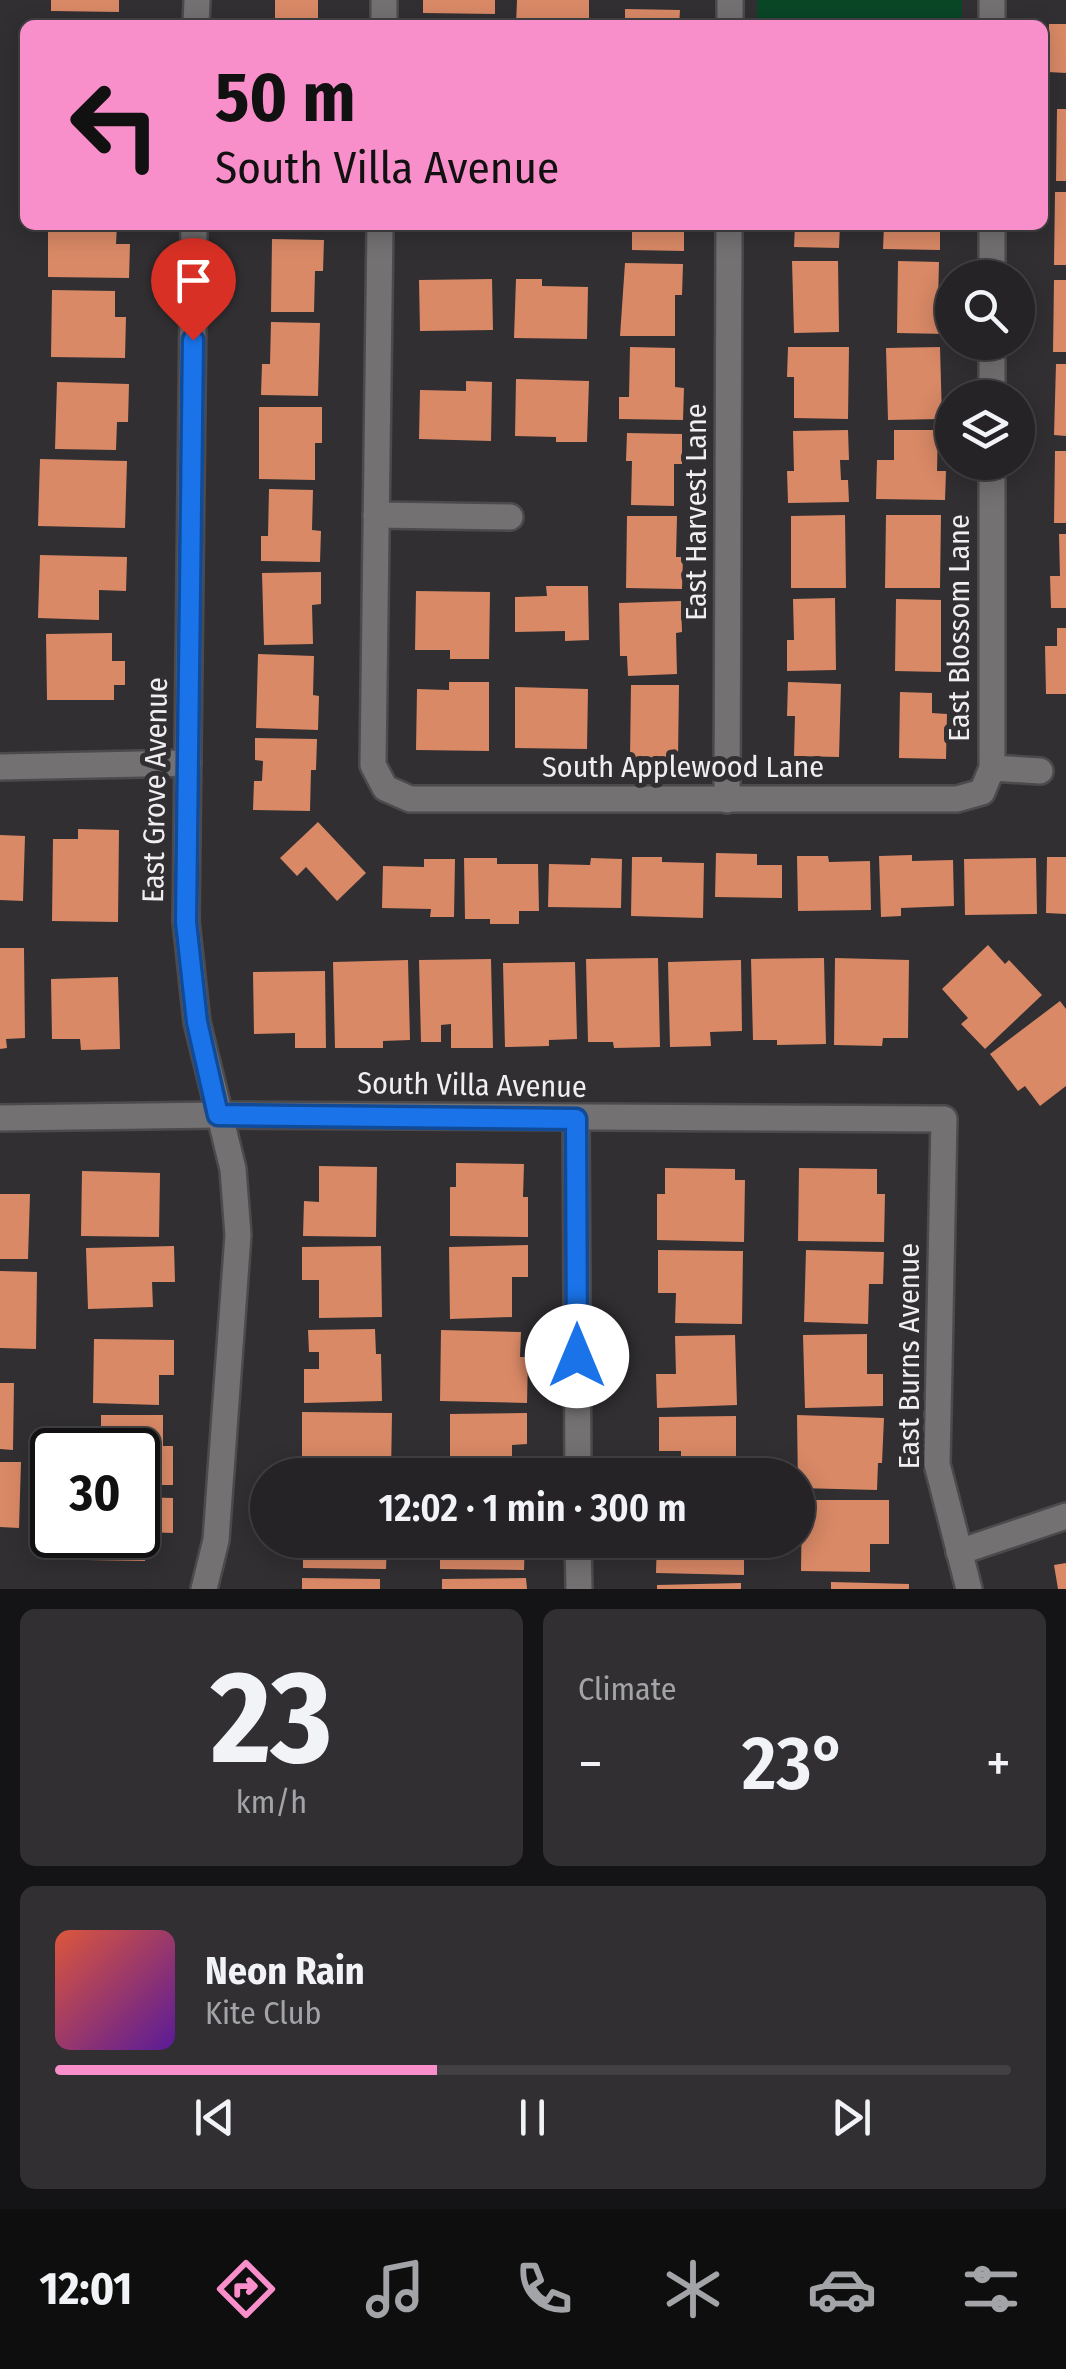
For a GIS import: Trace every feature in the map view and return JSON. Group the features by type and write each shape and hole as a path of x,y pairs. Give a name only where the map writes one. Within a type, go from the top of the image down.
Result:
{"street":[{"name":"East Grove Avenue","path":"194,230 186,922 197,1022 233,1168 238,1235 216,1540 204,1589"},
{"path":"380,230 376,515 510,517"},
{"name":"East Harvest Lane","path":"728,800 729,230"},
{"path":"992,230 992,260"},
{"name":"East Blossom Lane","path":"987,780 992,480"},
{"name":"South Applewood Lane","path":"376,515 373,765 385,788 410,799 957,799 987,780 1040,771"},
{"path":"0,767 188,763"},
{"name":"South Villa Avenue","path":"0,1118 218,1115 944,1119"},
{"path":"576,1119 578,1458"},
{"name":"East Burns Avenue","path":"944,1119 936,1464 969,1589"},
{"path":"959,1552 1066,1516"},
{"path":"578,1558 579,1589"}],"green space":[{"path":"757,0 962,0 962,20 757,20"}],"building":[{"path":"51,0 119,0 119,12 51,11"},
{"path":"275,0 318,0 318,20 275,20"},
{"path":"423,0 495,0 495,14 423,13"},
{"path":"517,0 589,0 589,20 516,20"},
{"path":"625,9 680,10 679,20 625,20"},
{"path":"1049,24 1066,24 1066,73 1048,72"},
{"path":"1057,109 1066,109 1066,181 1056,181"},
{"path":"1055,192 1066,192 1066,265 1054,265"},
{"path":"48,230 117,230 116,244 130,244 129,278 48,277"},
{"path":"632,230 684,230 684,251 632,250"},
{"path":"795,230 840,230 839,248 794,247"},
{"path":"884,230 940,230 940,250 883,249"},
{"path":"272,239 324,240 323,271 315,271 314,312 271,312"},
{"path":"792,261 838,261 839,332 794,333"},
{"path":"898,261 935,262 935,334 897,333"},
{"path":"625,263 683,264 682,295 675,295 675,336 620,336"},
{"path":"492,279 493,330 420,331 419,280"},
{"path":"516,279 542,279 542,286 588,287 587,339 514,338"},
{"path":"1054,280 1066,280 1066,352 1053,352"},
{"path":"52,290 115,291 115,317 126,317 125,358 51,357"},
{"path":"271,322 320,323 318,396 261,395 262,364 270,364"},
{"path":"630,347 675,348 675,387 684,388 683,420 619,419 619,397 629,397"},
{"path":"788,347 849,347 848,419 794,418 794,377 787,377"},
{"path":"935,347 941,380 935,380 935,419 888,420 886,348"},
{"path":"1056,364 1066,364 1066,436 1054,435"},
{"path":"516,379 589,381 587,442 515,436"},
{"path":"466,381 492,382 491,441 419,439 420,390 466,391"},
{"path":"57,382 129,384 128,422 117,422 116,450 55,449"},
{"path":"259,407 322,407 322,443 315,443 315,480 259,479"},
{"path":"848,430 849,460 840,460 841,480 848,480 849,502 788,503 787,471 794,471 793,431"},
{"path":"894,430 935,430 935,480 946,480 945,500 876,499 877,460 894,460"},
{"path":"627,433 682,434 682,464 674,464 674,506 631,505 632,461 626,461"},
{"path":"1055,451 1066,451 1066,523 1054,523"},
{"path":"40,459 127,461 125,528 38,526"},
{"path":"269,489 313,490 312,530 321,531 320,562 261,561 261,536 268,536"},
{"path":"845,515 846,588 791,588 791,516"},
{"path":"886,515 941,515 940,588 885,588"},
{"path":"627,516 677,516 676,557 683,557 682,589 626,588"},
{"path":"1059,534 1066,534 1066,608 1051,608 1050,576 1060,576"},
{"path":"40,555 127,557 126,591 99,590 99,620 38,618"},
{"path":"321,572 321,604 312,605 313,644 264,645 262,573"},
{"path":"546,586 588,586 589,640 565,641 565,631 515,632 515,597 547,596"},
{"path":"416,591 490,592 489,659 450,659 450,650 415,650"},
{"path":"835,598 836,670 787,671 787,640 794,640 793,599"},
{"path":"896,599 941,600 941,672 895,671"},
{"path":"681,601 682,632 676,633 677,674 628,676 627,656 620,656 619,603"},
{"path":"1057,628 1066,628 1066,694 1046,694 1045,646 1057,646"},
{"path":"112,633 112,661 125,661 125,685 114,685 114,700 47,700 46,634"},
{"path":"258,654 314,656 313,695 319,696 318,730 256,728"},
{"path":"449,682 489,682 489,751 416,750 417,689 449,690"},
{"path":"788,682 841,684 839,757 794,756 795,716 787,716"},
{"path":"631,685 679,685 678,758 630,758"},
{"path":"515,687 588,689 587,749 515,748"},
{"path":"900,692 932,693 932,713 947,714 946,759 899,758"},
{"path":"255,738 317,739 310,811 253,810 254,781 262,781 263,761 255,760"},
{"path":"318,822 366,873 337,901 306,867 297,876 280,858"},
{"path":"78,829 119,830 118,922 52,921 53,839 78,839"},
{"path":"0,835 25,836 23,901 0,900"},
{"path":"716,853 757,854 757,865 782,865 782,898 715,897"},
{"path":"912,855 912,861 953,860 954,906 901,908 901,916 881,917 879,856"},
{"path":"797,856 828,856 829,862 870,861 871,910 798,911"},
{"path":"632,857 704,863 703,918 631,916"},
{"path":"1047,857 1066,857 1066,914 1046,913"},
{"path":"464,858 497,858 497,864 538,864 539,911 519,911 519,924 465,919"},
{"path":"591,858 622,859 621,908 548,907 549,864 590,865"},
{"path":"1036,858 1037,914 965,915 964,859"},
{"path":"424,859 455,859 454,917 430,917 431,909 382,908 383,866 424,867"},
{"path":"988,945 1005,964 1009,960 1042,995 985,1049 961,1024 968,1018 942,989"},
{"path":"0,948 24,948 25,1038 6,1039 7,1048 0,1049"},
{"path":"658,958 660,1047 614,1048 613,1042 588,1042 586,959"},
{"path":"824,958 826,1044 777,1045 777,1040 753,1040 751,959"},
{"path":"835,958 909,960 908,1038 883,1038 882,1046 834,1045"},
{"path":"491,959 493,1048 451,1048 451,1024 441,1025 441,1042 421,1042 419,960"},
{"path":"408,960 410,1040 383,1041 383,1048 335,1048 333,962"},
{"path":"741,960 742,1031 710,1032 711,1046 670,1047 668,962"},
{"path":"575,962 577,1039 549,1040 549,1046 505,1047 503,963"},
{"path":"325,971 326,1048 295,1048 295,1033 254,1034 253,972"},
{"path":"118,977 120,1049 81,1050 80,1039 52,1039 51,979"},
{"path":"1060,1001 1066,1009 1066,1086 1040,1106 1025,1086 1018,1091 990,1054"},
{"path":"456,1163 524,1164 528,1237 450,1236 450,1187 456,1187"},
{"path":"319,1166 377,1167 376,1237 303,1236 304,1201 319,1202"},
{"path":"665,1168 735,1169 735,1180 745,1180 744,1242 657,1240 657,1194 665,1194"},
{"path":"799,1168 877,1169 877,1194 885,1194 884,1242 798,1241"},
{"path":"82,1171 160,1173 159,1237 81,1236"},
{"path":"0,1194 30,1194 28,1259 0,1259"},
{"path":"528,1245 528,1277 512,1277 512,1317 450,1319 449,1247"},
{"path":"174,1246 175,1282 152,1282 153,1307 88,1309 86,1248"},
{"path":"381,1246 382,1317 319,1318 319,1280 302,1280 302,1247"},
{"path":"658,1250 743,1251 742,1324 675,1323 676,1293 658,1293"},
{"path":"806,1250 884,1252 883,1284 869,1284 868,1324 804,1322"},
{"path":"0,1271 37,1272 36,1349 0,1348"},
{"path":"375,1329 376,1354 381,1354 382,1401 304,1403 304,1369 319,1369 319,1352 309,1352 308,1330"},
{"path":"441,1330 521,1332 520,1357 528,1357 527,1403 440,1401"},
{"path":"867,1334 867,1374 883,1374 883,1406 805,1408 803,1335"},
{"path":"735,1335 737,1405 657,1408 656,1374 676,1374 675,1336"},
{"path":"94,1339 174,1340 174,1375 159,1375 159,1405 93,1403"},
{"path":"0,1383 14,1383 13,1450 0,1449"},
{"path":"302,1412 392,1413 391,1458 302,1458"},
{"path":"527,1413 527,1444 512,1445 512,1458 450,1458 450,1414"},
{"path":"101,1415 163,1415 163,1446 173,1446 173,1485 160,1485 160,1428 101,1428"},
{"path":"797,1415 884,1418 877,1490 815,1488 815,1458 798,1458"},
{"path":"736,1416 736,1458 681,1458 681,1451 659,1451 659,1417"},
{"path":"0,1462 21,1462 19,1528 0,1527"},
{"path":"160,1498 173,1498 173,1533 160,1533"},
{"path":"815,1500 889,1500 889,1544 870,1544 870,1572 801,1571 801,1558 815,1558"},
{"path":"86,1558 145,1558 145,1561"},
{"path":"303,1558 386,1558 386,1569 303,1568"},
{"path":"440,1558 524,1558 524,1570 440,1569"},
{"path":"656,1558 744,1558 744,1575 656,1573"},
{"path":"1066,1563 1066,1589 1058,1589 1054,1565"},
{"path":"302,1578 380,1579 380,1589 302,1589"},
{"path":"526,1578 527,1589 442,1589 442,1579"},
{"path":"831,1582 909,1584 909,1589 831,1589"},
{"path":"741,1583 741,1589 657,1589 657,1585"}],"route":[{"path":"193,340 186,922 197,1022 218,1115 576,1119 577,1356"}]}
